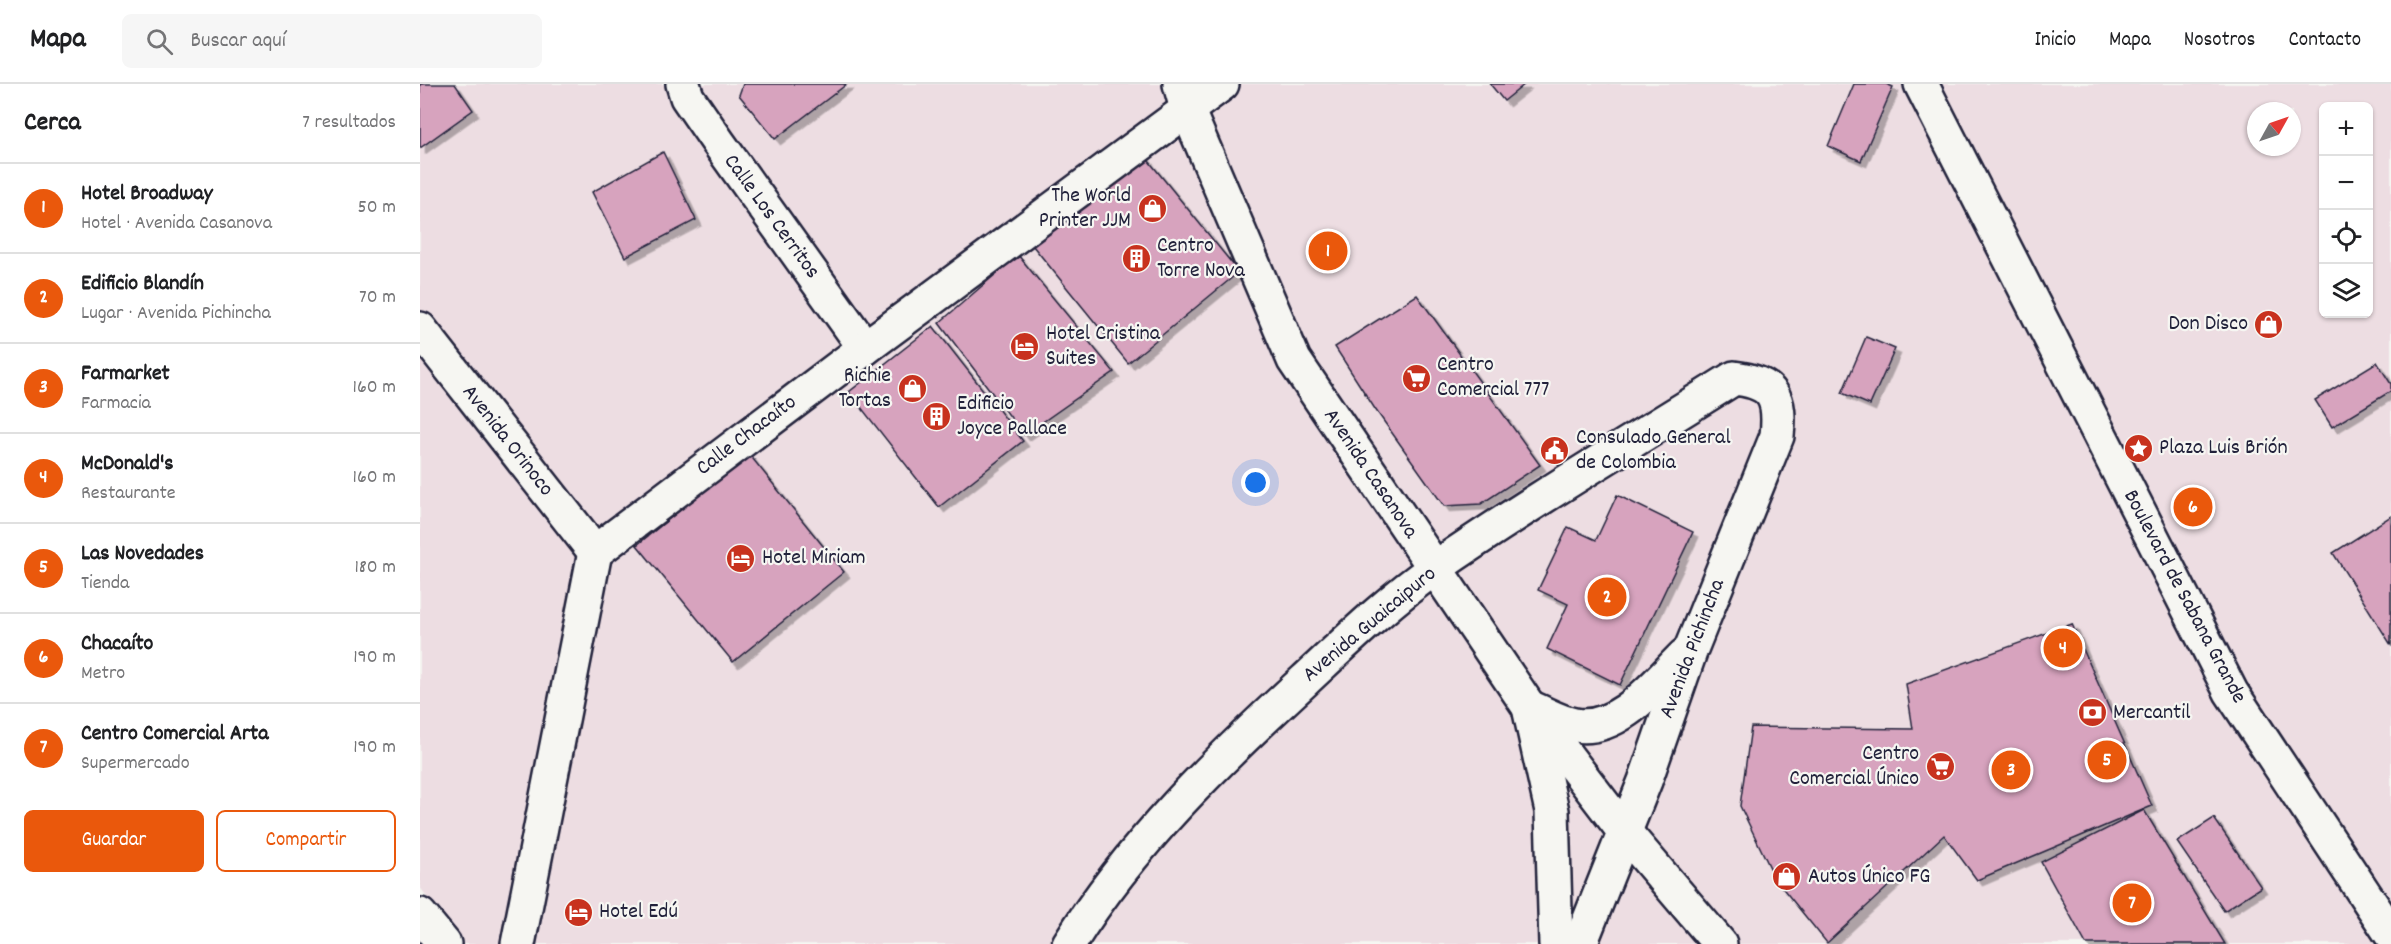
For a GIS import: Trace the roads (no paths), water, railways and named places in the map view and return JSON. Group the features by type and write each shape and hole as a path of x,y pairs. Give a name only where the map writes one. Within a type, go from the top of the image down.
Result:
{"street":[{"name":"Calle Los Cerritos","path":"683,84 687,97 718,142 865,348"},
{"name":"Calle Chacaíto","path":"595,552 865,348 1184,97 1222,84"},
{"name":"Boulevard de Sabana Grande","path":"1921,84 2231,692 2391,934"},
{"name":"Avenida Casanova","path":"1184,97 1294,360 1529,707 1600,795 1623,830 1720,944"},
{"name":"Avenida Orinoco","path":"420,329 595,552"},
{"name":"Avenida Guaicaipuro","path":"1069,944 1093,906 1136,849 1252,728 1359,630 1434,569 1734,378"},
{"name":"Avenida Pichincha","path":"1580,944 1623,830 1645,781 1691,649 1777,436 1780,413 1771,391 1754,380 1734,378"},
{"path":"519,944 595,552"},
{"path":"1529,707 1575,726 1604,722 1633,705 1691,649"},
{"path":"1529,707 1552,811 1556,944"},
{"path":"420,915 444,944"}],"place":[{"name":"The World Printer JJM","path":"1152,209"},
{"name":"Hotel Broadway","path":"1328,251"},
{"name":"Centro Torre Nova","path":"1136,259"},
{"name":"Don Disco","path":"2269,324"},
{"name":"Hotel Cristina Suites","path":"1025,347"},
{"name":"Centro Comercial 777","path":"1416,378"},
{"name":"Richie Tortas","path":"912,389"},
{"name":"Edificio Joyce Pallace","path":"936,417"},
{"name":"Plaza Luis Brión","path":"2138,448"},
{"name":"Consulado General de Colombia","path":"1555,451"},
{"name":"Chacaíto","path":"2193,507"},
{"name":"Hotel Miriam","path":"741,558"},
{"name":"Edificio Blandín","path":"1607,597"},
{"name":"McDonald's","path":"2063,648"},
{"name":"Mercantil","path":"2092,713"},
{"name":"Las Novedades","path":"2107,760"},
{"name":"Centro Comercial Único","path":"1940,767"},
{"name":"Farmarket","path":"2011,770"},
{"name":"Autos Único FG","path":"1787,877"},
{"name":"Centro Comercial Arta","path":"2132,903"},
{"name":"Hotel Edú","path":"578,912"}]}
